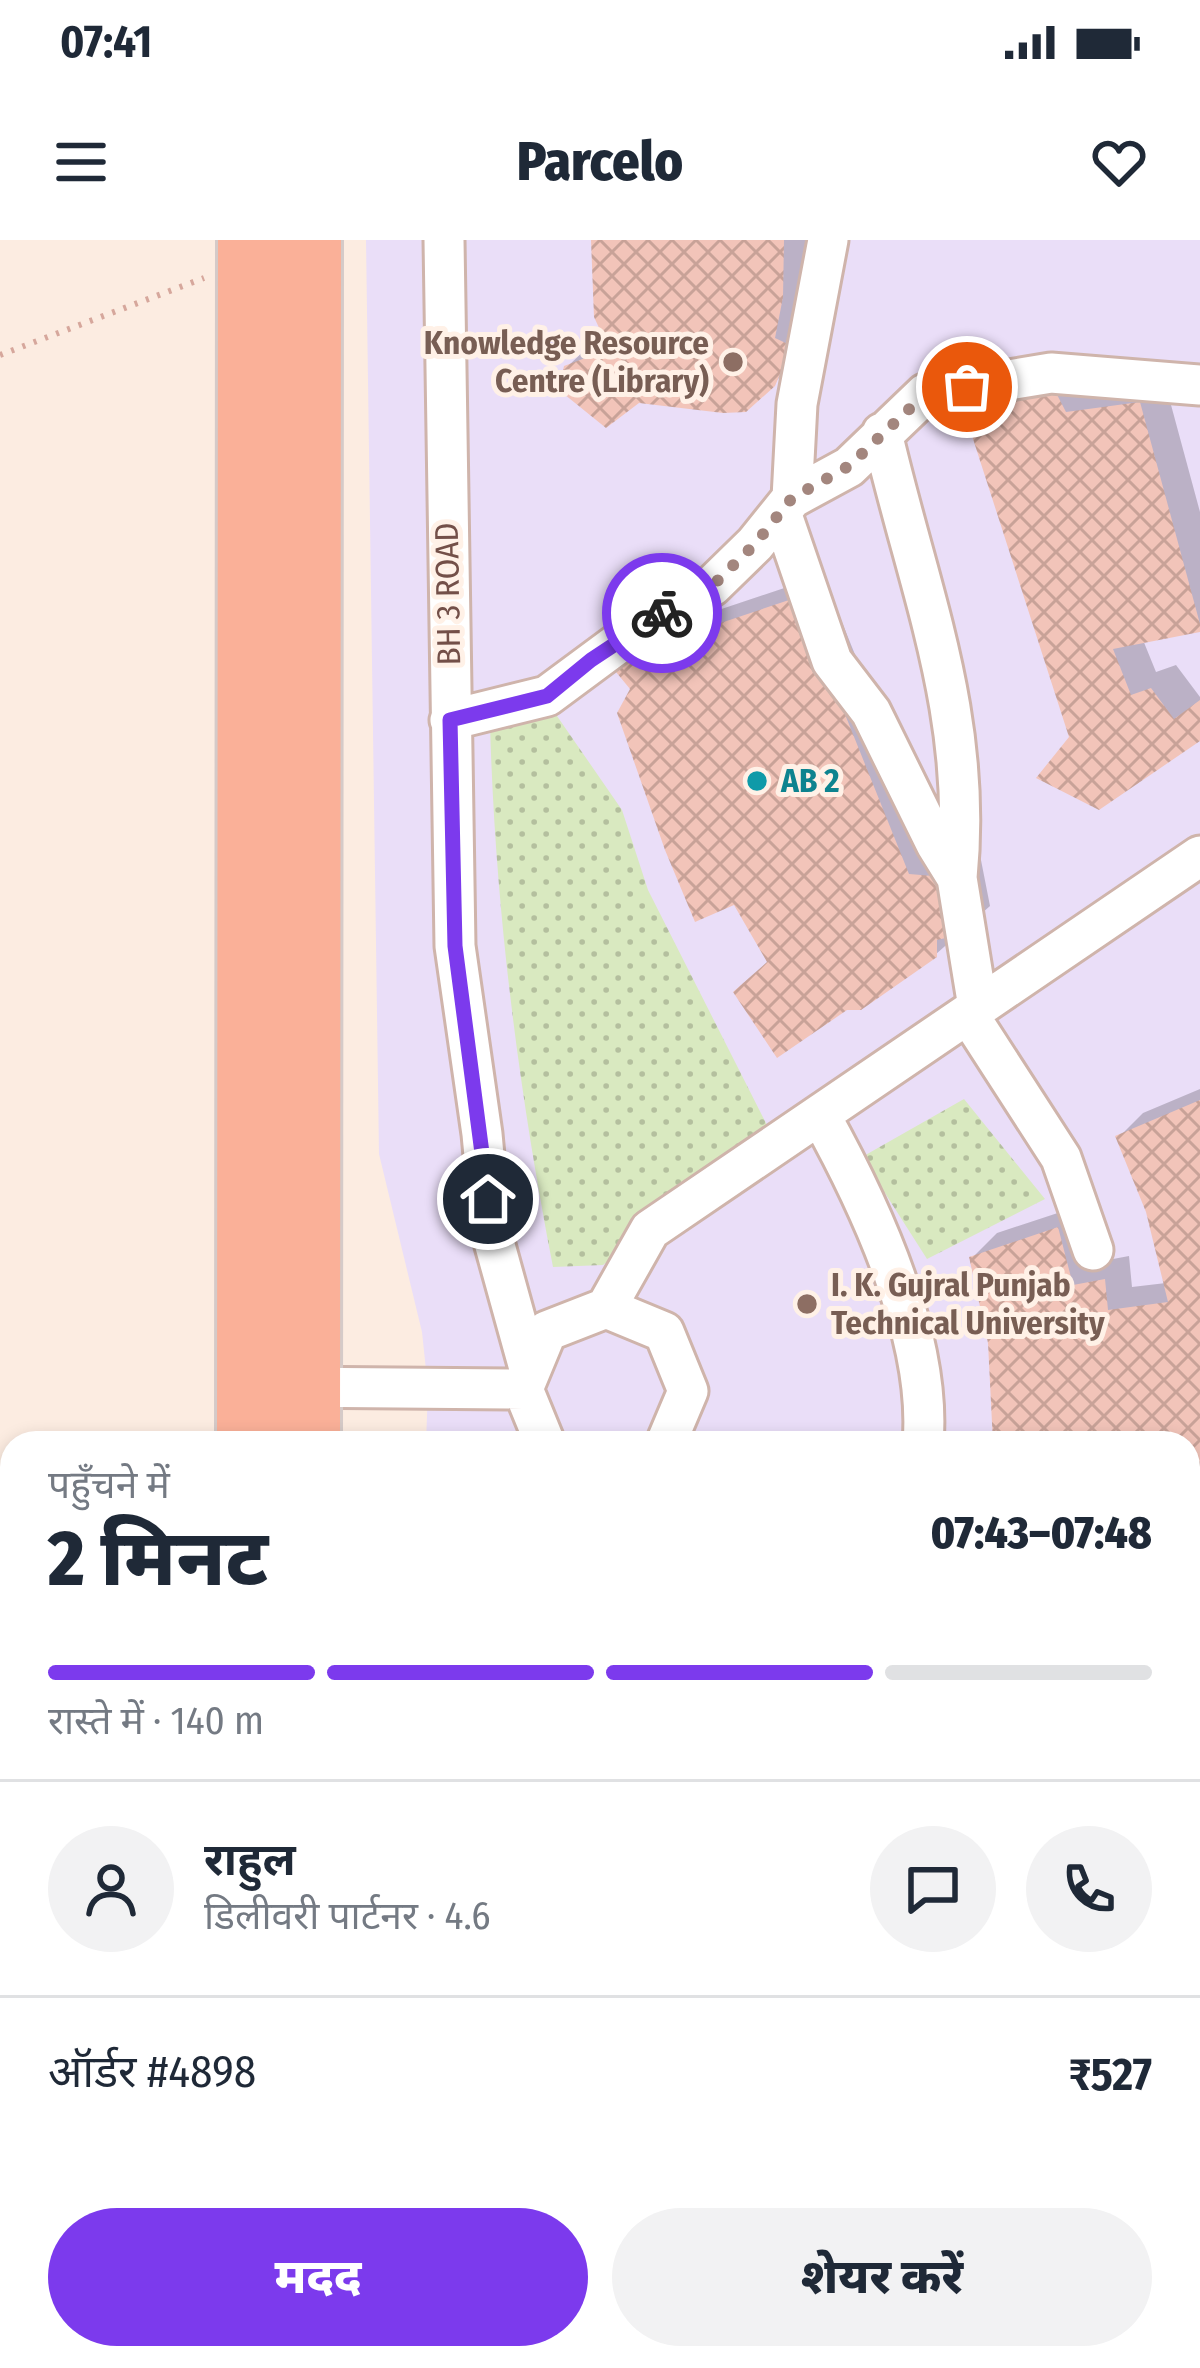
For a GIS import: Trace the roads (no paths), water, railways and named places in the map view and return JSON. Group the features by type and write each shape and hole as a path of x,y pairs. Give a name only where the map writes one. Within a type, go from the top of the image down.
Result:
{"highway":[{"path":"270,247 279,1415"}],"street":[{"name":"BH 3 ROAD","path":"443,240 455,946 491,1231 541,1431"},
{"path":"828,240 797,404 786,505 832,661 871,712 957,878"},
{"path":"450,720 547,696 655,616 712,586 786,505 849,466 925,394 1051,373 1200,385"},
{"path":"882,433 946,673 959,768 957,878 973,1010 1061,1158 1093,1250"},
{"path":"279,1415 527,1381 548,1331 606,1307 650,1230 1200,856"},
{"path":"820,1115 856,1181 917,1349 924,1431"},
{"path":"606,1307 664,1333 688,1391 671,1431"}],"place":[{"name":"Knowledge Resource Centre (Library)","path":"733,362"},
{"name":"AB 2","path":"757,781"},
{"name":"I. K. Gujral Punjab Technical University","path":"807,1304"}]}
